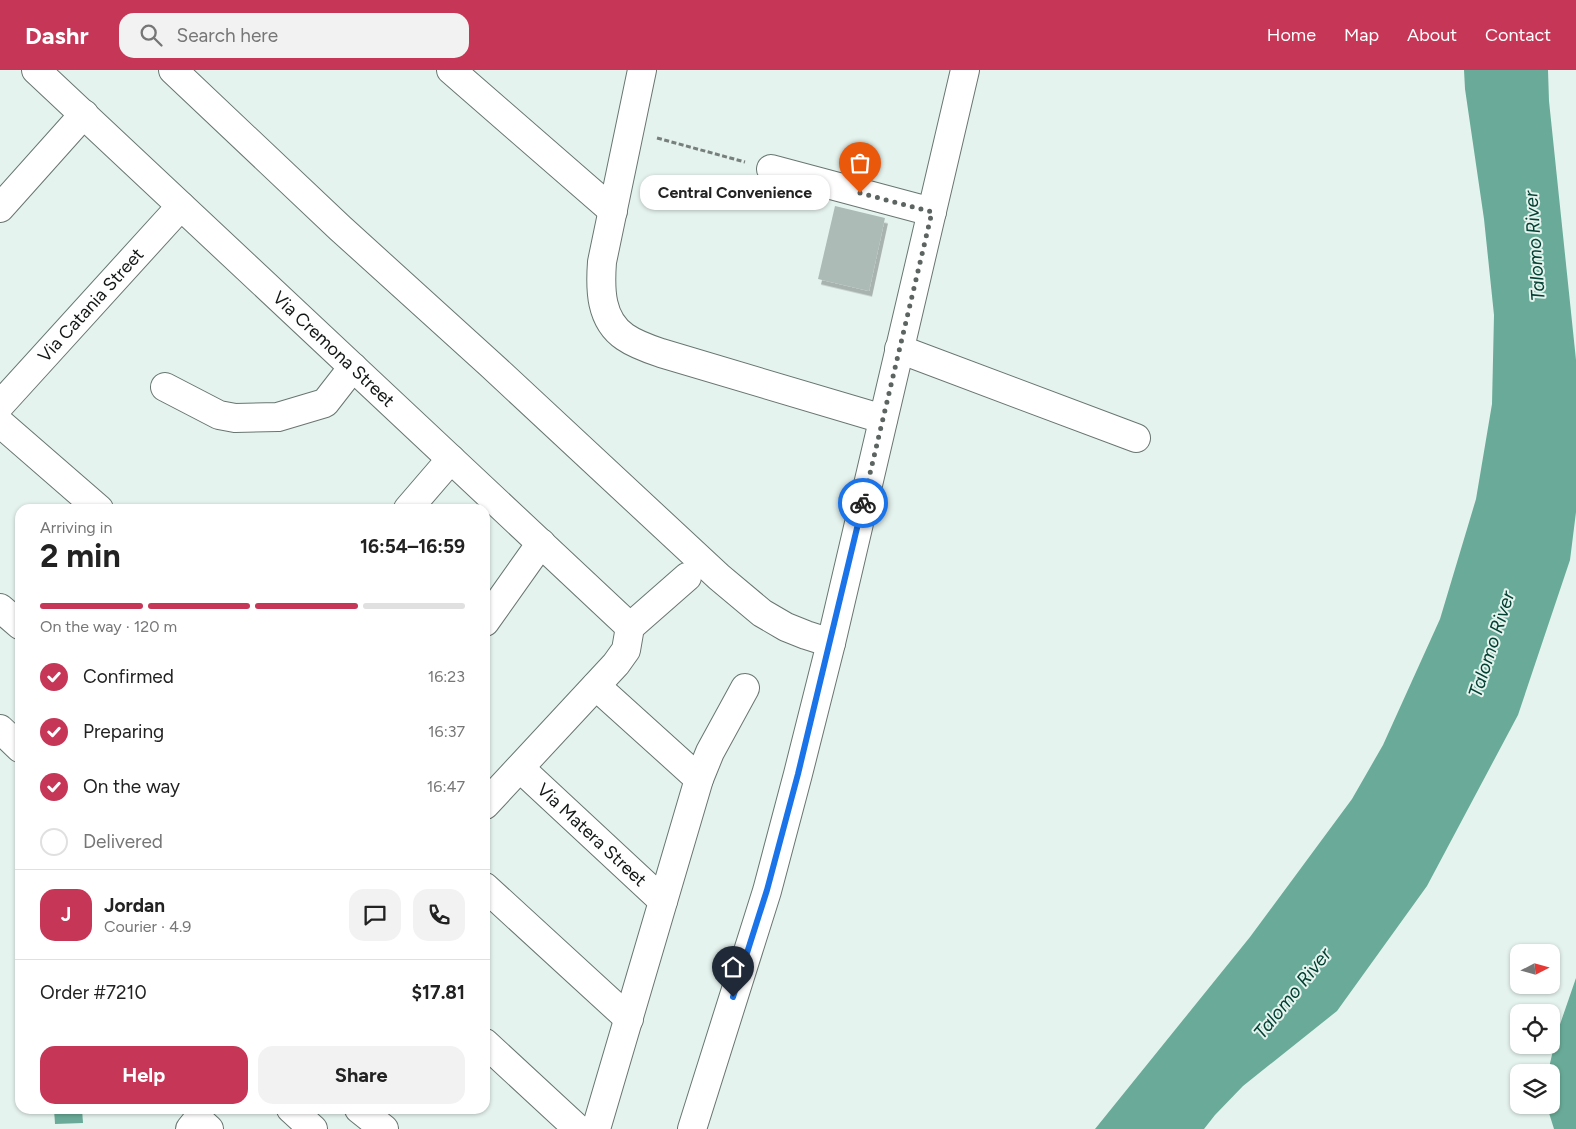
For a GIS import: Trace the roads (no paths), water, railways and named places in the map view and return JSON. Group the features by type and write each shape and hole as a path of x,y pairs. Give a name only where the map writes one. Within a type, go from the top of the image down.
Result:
{"street":[{"name":"Via Cremona Street","path":"36,70 630,627"},
{"path":"173,70 340,228 490,364 719,577 762,613 786,627 830,642"},
{"path":"451,70 613,211"},
{"path":"642,70 602,262 602,302 609,320 624,336 660,353 883,419"},
{"path":"692,1129 767,890 798,774 965,70"},
{"path":"0,208 84,114"},
{"path":"771,169 932,212"},
{"name":"Via Catania Street","path":"0,405 181,206"},
{"path":"899,349 1136,438"},
{"path":"165,386 218,415 235,418 278,417 325,403 353,367"},
{"path":"0,423 93,504"},
{"path":"412,504 451,459"},
{"path":"490,615 541,543"},
{"path":"490,800 616,664 626,650 630,627 687,577"},
{"path":"0,608 15,621"},
{"path":"596,686 699,779"},
{"path":"596,1129 699,779 710,752 745,688"},
{"path":"0,729 15,743"},
{"name":"Via Matera Street","path":"520,768 663,901"},
{"path":"490,891 629,1019"},
{"path":"490,1048 578,1129"},
{"path":"296,1114 313,1129"},
{"path":"365,1114 384,1129"}],"water":[{"name":"Talomo River","path":"1464,70 1548,70 1549,101 1576,360 1576,512 1570,560 1518,715 1427,886 1337,1011 1243,1086 1204,1129 1095,1129 1250,937 1352,799 1383,745 1440,619 1476,499 1492,404 1494,315 1484,219 1465,89"},
{"path":"1576,978 1576,1129 1554,1129 1549,1114 1560,1114 1560,1064 1550,1064 1552,1054 1560,1054 1560,1024"},
{"path":"54,1114 82,1114 83,1123 55,1124"}],"place":[{"name":"Central Convenience","path":"860,193"}]}
